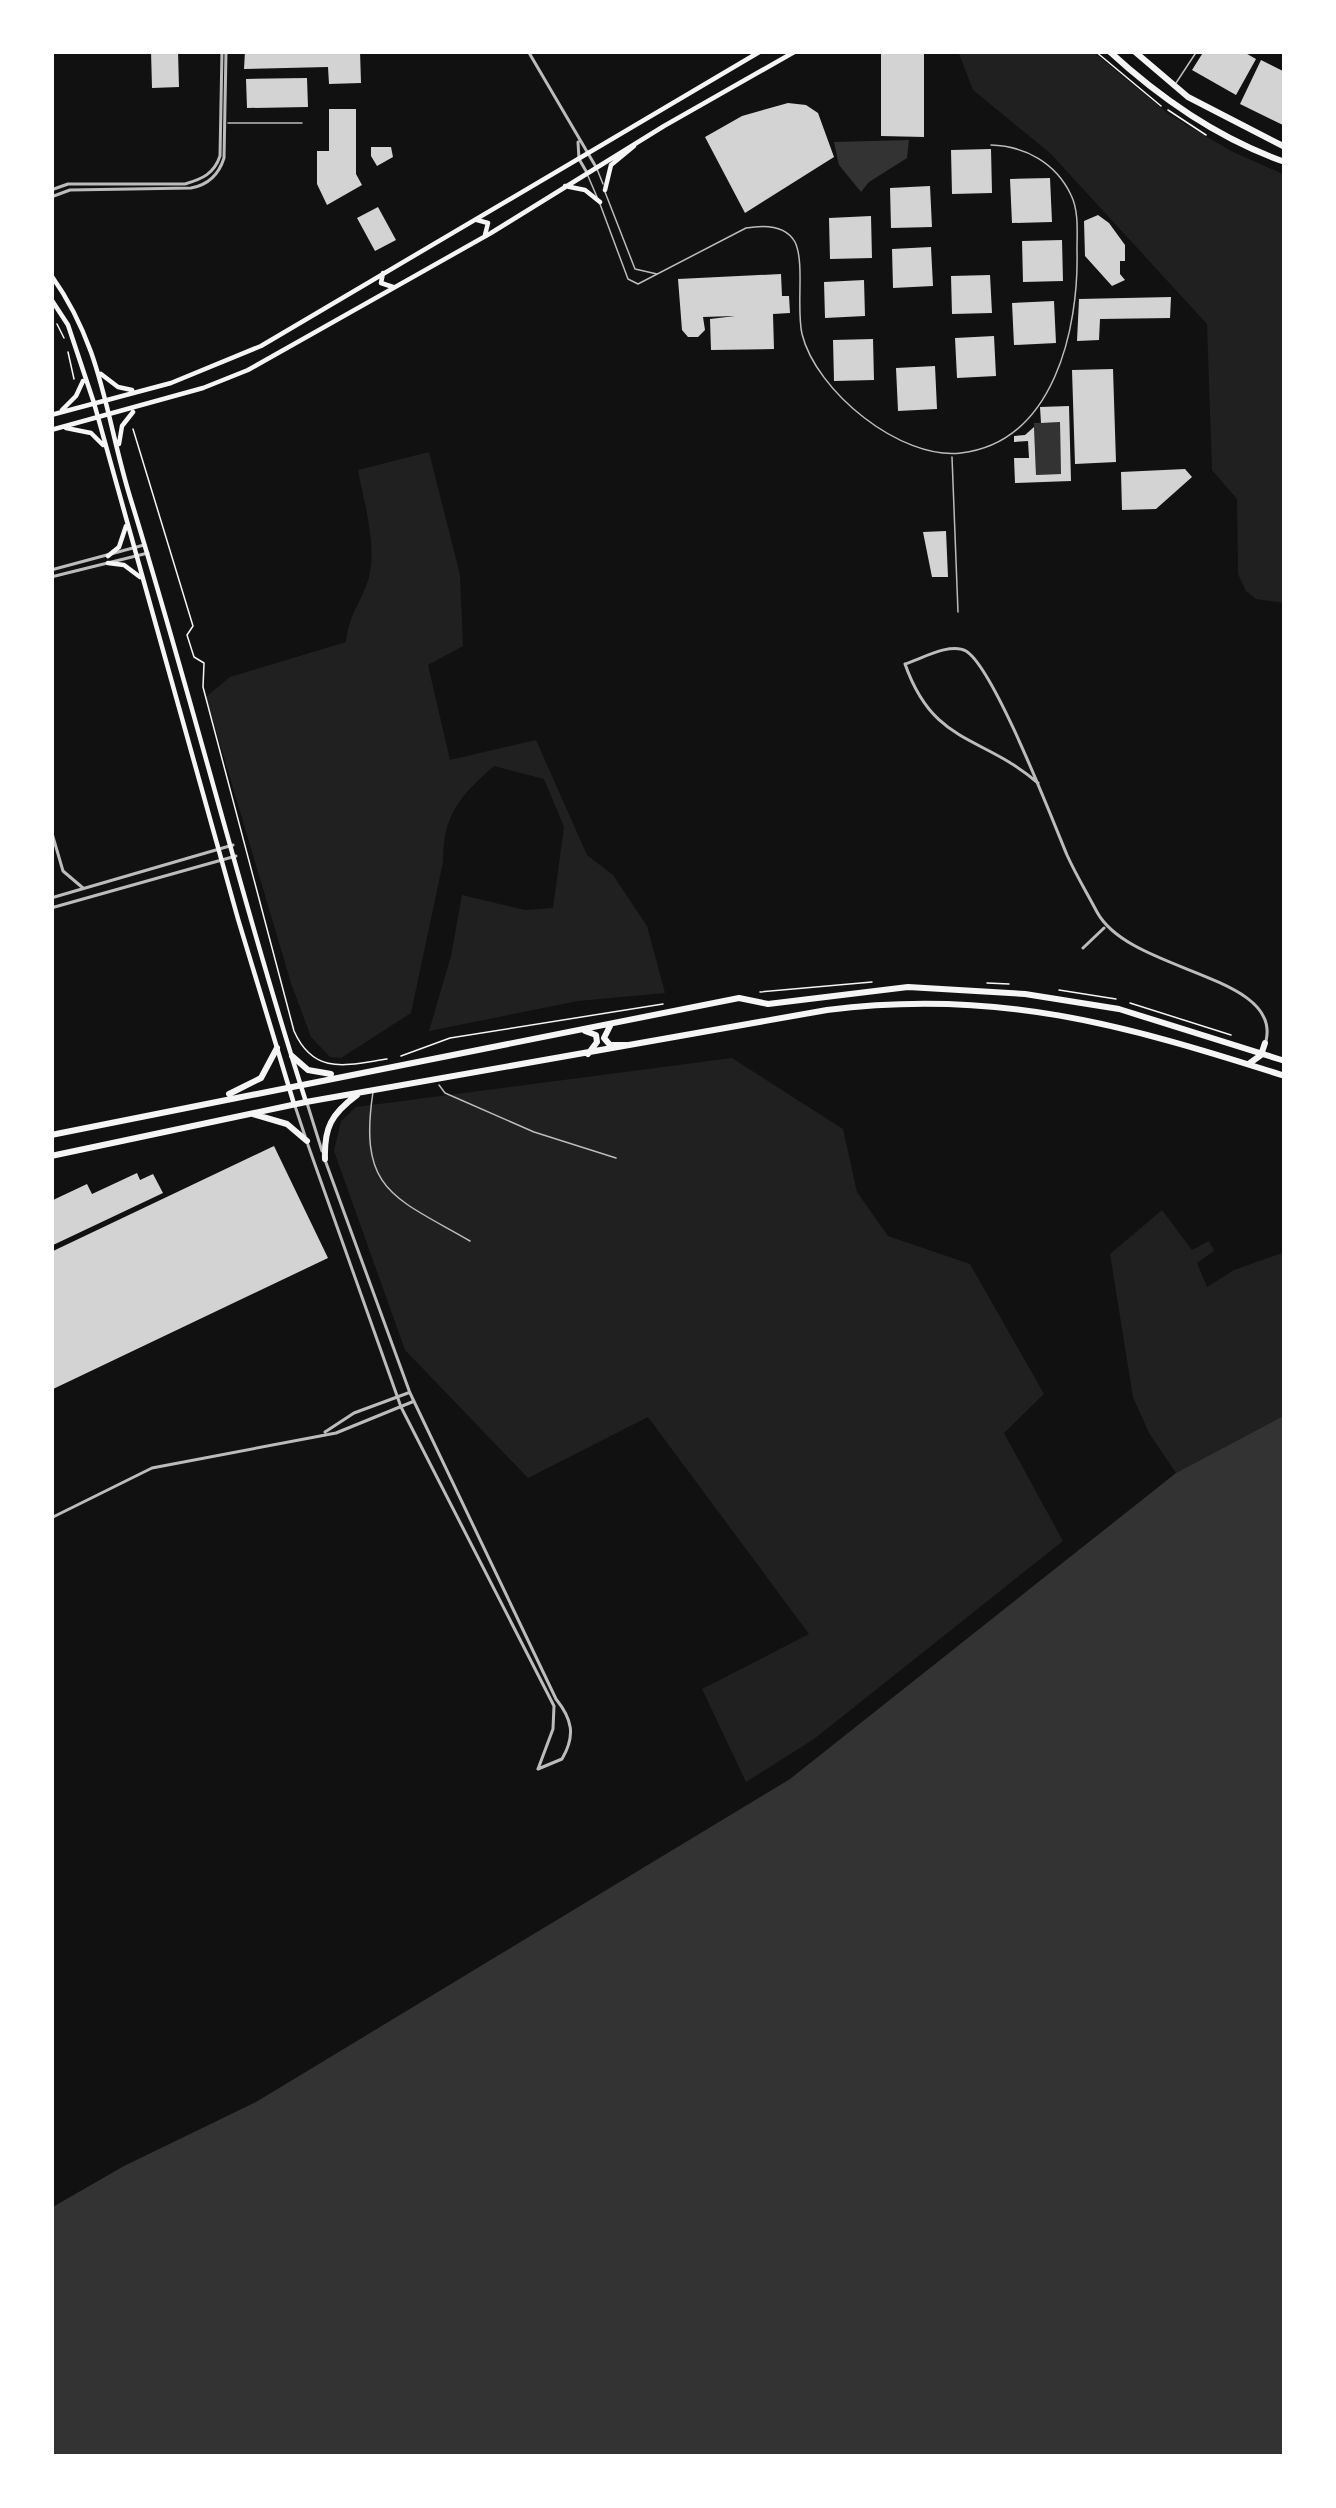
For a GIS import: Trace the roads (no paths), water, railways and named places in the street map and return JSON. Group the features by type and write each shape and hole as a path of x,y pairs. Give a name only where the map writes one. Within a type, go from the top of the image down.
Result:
{"main road":[{"path":"55,414 217,367 262,346 761,51"},
{"path":"54,429 137,408 248,370 484,237 796,51"},
{"path":"1109,51 1181,110 1285,162"},
{"path":"1133,51 1174,87 1219,115 1285,146"},
{"path":"605,190 611,165 638,142"},
{"path":"566,186 585,190 600,202"},
{"path":"472,219 488,224 484,237"},
{"path":"383,272 384,286 398,286"},
{"path":"51,275 85,330 306,1102"},
{"path":"51,298 68,325 94,403 294,1104"},
{"path":"97,370 118,387 143,390"},
{"path":"55,414 76,396 85,375"},
{"path":"119,452 124,423 137,408"},
{"path":"54,429 91,433 106,449"},
{"path":"126,526 119,547 108,560 131,568 144,581"},
{"path":"51,1135 739,998 768,1004 877,988 939,987 1120,1009 1281,1060"},
{"path":"51,1156 294,1104 856,1006 974,1003 1036,1009 1113,1025 1285,1076"},
{"path":"614,1024 605,1030 610,1045 643,1045"},
{"path":"575,1031 596,1035 595,1049 585,1055"},
{"path":"1247,1064 1261,1055 1265,1043 1281,1060"},
{"path":"221,1099 261,1078 278,1048"},
{"path":"1261,1055 1269,1071"},
{"path":"292,1056 308,1070 341,1075"},
{"path":"325,1159 327,1125 359,1093"},
{"path":"247,1113 287,1124 307,1141"}],"street":[{"path":"51,194 68,184 185,184 203,179 220,156 224,51"},
{"path":"529,51 596,167"},
{"path":"51,194 191,188 206,183 224,158 223,88"},
{"path":"578,142 579,159 587,173"},
{"path":"51,574 146,545"},
{"path":"134,552 148,553"},
{"path":"1038,783 1004,756 971,743 934,717 924,707 905,664 953,648 970,654 1002,708 1038,783 1069,859 1105,927 1144,954 1226,983 1249,998 1265,1020 1265,1043"},
{"path":"51,830 63,871 84,889"},
{"path":"51,898 233,845"},
{"path":"51,908 236,856"},
{"path":"51,862 51,886"},
{"path":"1083,948 1105,927"},
{"path":"294,1104 400,1407 554,1706 553,1729 538,1769 553,1764 568,1748 570,1720 413,1401 306,1102"},
{"path":"322,1435 354,1413 410,1393"},
{"path":"51,1518 162,1464 322,1435 413,1401"},
{"path":"354,1413 358,1424"}],"lane":[{"path":"1174,87 1197,51"},
{"path":"225,124 302,123"},
{"path":"587,173 628,279 638,284 746,228 783,230 796,245 800,323 818,372 864,417 905,440 952,454 1003,441 1036,409 1063,354 1077,291 1077,231 1071,195 1029,150 991,145"},
{"path":"596,167 635,269 661,274"},
{"path":"952,454 958,612"},
{"path":"437,1080 445,1094 484,1111 616,1158"},
{"path":"373,1091 369,1145 377,1177 400,1201 470,1241"}]}
